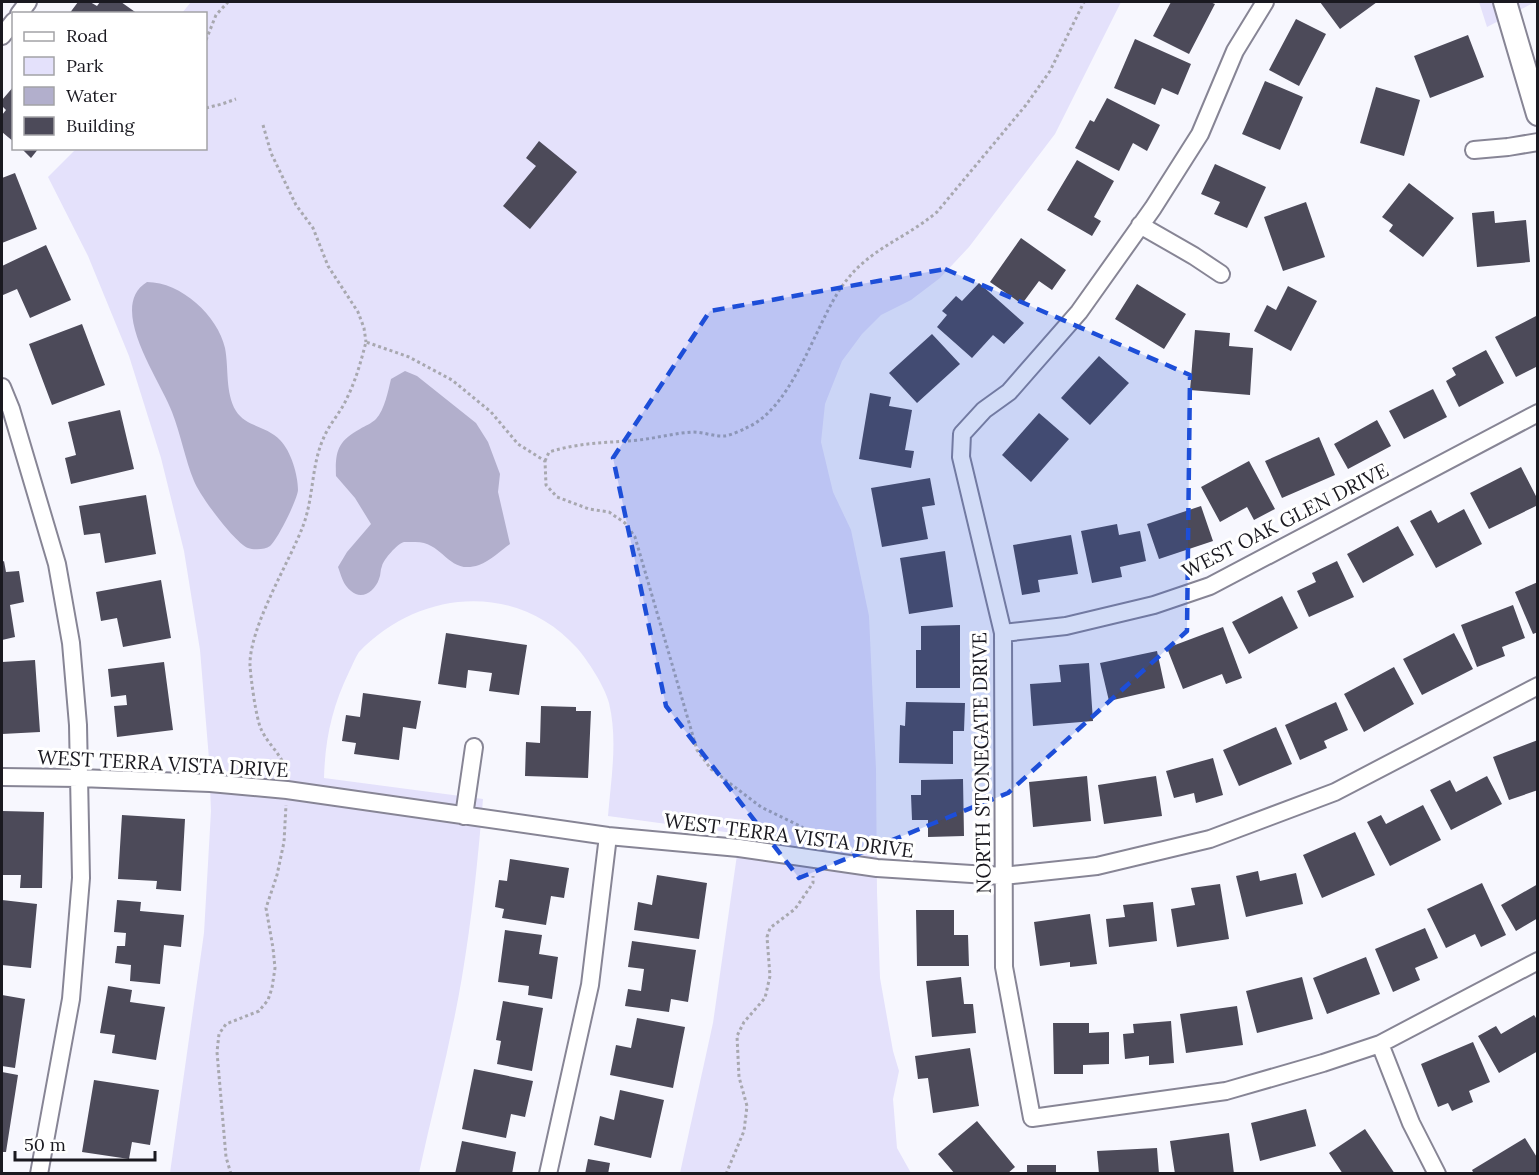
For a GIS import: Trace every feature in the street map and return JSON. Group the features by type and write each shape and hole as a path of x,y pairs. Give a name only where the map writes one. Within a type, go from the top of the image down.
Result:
{"street":[{"name":"NORTH STONEGATE DRIVE","path":"1265,2 1235,51 1200,134 1153,208 1079,312 1009,392 984,410 962,434 962,457 1003,633 1004,967 1032,1118 1226,1091 1380,1044"},
{"path":"1505,2 1538,114"},
{"path":"1474,150 1538,142"},
{"path":"1140,225 1221,274"},
{"path":"2,387 11,409 57,564 71,643 78,725 81,878 71,999 39,1173"},
{"name":"WEST OAK GLEN DRIVE","path":"1003,633 1066,626 1154,605 1210,586 1538,413"},
{"name":"WEST TERRA VISTA DRIVE","path":"2,777 79,777 210,783 287,790 608,836 739,848 877,868 1003,876 1097,866 1210,839 1335,792 1538,686"},
{"path":"464,816 474,747"},
{"path":"548,1173 590,985 608,836"},
{"path":"1437,1173 1411,1123 1380,1044 1538,961"}],"path":[{"path":"207,38 216,15 228,2"},
{"path":"726,1173 744,1131 747,1106 739,1077 737,1036 744,1022 765,998 770,976 767,938 770,928 795,909 813,883 808,833 802,827 761,807 711,769 697,750 635,537 625,523 609,512 589,509 557,497 546,485 545,460 549,452 573,445 641,440 695,432 725,436 765,417 783,397 851,272 875,252 937,212 1026,105 1050,71 1084,2"},
{"path":"207,108 236,99"},
{"path":"231,1173 225,1157 217,1052 219,1034 226,1024 259,1011 268,1000 272,988 275,968 266,908 277,875 284,842 287,790 286,769 259,727 250,665 256,634 302,528 310,504 316,461 324,436 347,399 366,342 358,312 328,266 313,228 296,205 271,153 263,125"},
{"path":"366,342 409,357 452,380 491,412 518,444 545,460"}],"highlighted area":[{"path":"945,269 1190,375 1187,631 1008,793 799,878 666,706 613,458 710,311"}],"green space":[{"path":"191,2 1121,2 1055,134 969,247 940,278 911,300 881,315 862,334 842,361 825,404 821,442 833,492 851,530 869,616 876,769 880,978 893,1051 899,1071 893,1099 897,1148 911,1173 680,1173 713,1023 740,834 608,816 613,760 612,717 607,696 591,666 577,648 553,626 526,612 497,603 468,601 439,605 410,615 383,631 359,652 343,685 334,711 325,764 324,778 483,799 469,933 458,1002 419,1173 170,1173 204,933 211,811 200,650 184,551 161,458 129,356 88,256 48,177 75,150 207,150 207,12 183,12"},
{"path":"1479,2 1535,2 1487,27"}],"water":[{"path":"147,282 173,288 185,294 206,313 215,324 225,348 229,388 236,411 245,420 275,435 291,457 297,477 297,494 282,528 268,547 248,548 234,537 203,497 194,481 172,412 148,364 134,326 132,308 136,293"},
{"path":"405,371 417,376 476,423 488,442 500,474 498,492 510,544 483,563 468,567 452,562 432,546 423,543 401,543 385,560 380,577 371,591 359,595 346,586 338,567 347,552 371,524 355,498 336,476 337,453 347,438 376,419 384,405 391,379"}],"building":[{"path":"78,2 90,2 97,6 100,2 121,2 135,12 70,12"},
{"path":"1171,2 1215,4 1189,54 1153,36"},
{"path":"1320,2 1377,2 1340,29"},
{"path":"1296,19 1326,34 1299,86 1269,70"},
{"path":"1468,35 1484,77 1430,98 1414,56"},
{"path":"1135,39 1191,64 1178,95 1162,88 1155,105 1114,88"},
{"path":"1265,81 1303,97 1280,150 1242,134"},
{"path":"1376,87 1420,100 1404,156 1360,143"},
{"path":"12,88 12,140 2,132 2,115 6,110 2,106 2,100"},
{"path":"1107,98 1160,125 1147,151 1133,143 1119,171 1075,148 1090,120 1094,122"},
{"path":"539,141 577,172 530,229 503,206 536,166 526,158"},
{"path":"23,150 37,150 31,158"},
{"path":"1077,160 1114,181 1094,217 1101,221 1092,236 1047,210"},
{"path":"1215,164 1266,187 1247,228 1214,214 1220,202 1201,194"},
{"path":"15,173 37,229 2,243 2,178"},
{"path":"1409,183 1454,218 1423,257 1389,231 1393,225 1382,217"},
{"path":"1306,202 1325,257 1283,271 1264,217"},
{"path":"1494,211 1495,223 1526,220 1530,262 1477,267 1472,213"},
{"path":"1021,238 1066,270 1052,290 1039,281 1022,304 990,282"},
{"path":"46,245 71,300 30,318 17,289 3,295 2,266"},
{"path":"979,283 1024,323 1004,344 993,335 972,358 937,327 947,315 942,311 956,296 962,301"},
{"path":"1137,284 1186,314 1164,349 1115,319"},
{"path":"1288,286 1317,301 1291,351 1254,331 1267,305 1276,310"},
{"path":"1538,315 1538,366 1516,377 1495,337"},
{"path":"82,324 105,385 52,405 29,344"},
{"path":"1195,330 1230,333 1229,346 1253,348 1250,395 1190,390"},
{"path":"932,334 960,364 917,403 889,373"},
{"path":"1486,350 1504,383 1459,407 1446,381 1456,375 1452,368"},
{"path":"1099,356 1129,383 1090,425 1061,398"},
{"path":"1433,389 1447,417 1404,439 1389,411"},
{"path":"870,393 891,397 889,406 912,410 905,450 914,451 911,468 859,459"},
{"path":"120,410 134,469 71,484 65,458 76,455 68,422"},
{"path":"1039,413 1069,439 1031,482 1002,455"},
{"path":"1377,420 1391,446 1348,469 1334,444"},
{"path":"1319,437 1335,475 1282,498 1265,461"},
{"path":"1249,461 1275,509 1254,520 1247,507 1220,522 1201,487"},
{"path":"1521,467 1538,500 1538,505 1489,529 1470,493"},
{"path":"930,478 935,505 922,507 928,539 882,547 871,488"},
{"path":"146,495 156,554 105,563 100,533 84,535 79,506"},
{"path":"1201,506 1213,541 1159,559 1147,524"},
{"path":"1464,509 1482,544 1436,568 1410,521 1431,510 1438,523"},
{"path":"1117,524 1119,535 1140,531 1146,561 1120,567 1122,577 1092,583 1081,531"},
{"path":"1398,526 1414,555 1363,583 1347,554"},
{"path":"1071,535 1078,574 1038,580 1040,592 1022,595 1013,545"},
{"path":"945,551 953,607 909,614 900,558"},
{"path":"4,561 6,572 19,571 24,602 10,605 15,637 2,640 2,562"},
{"path":"1337,561 1354,597 1309,617 1297,591 1316,582 1312,573"},
{"path":"161,580 171,638 123,647 117,618 101,621 96,592"},
{"path":"1538,582 1538,632 1533,634 1515,592"},
{"path":"1282,596 1298,628 1249,654 1232,622"},
{"path":"1513,605 1525,638 1502,647 1505,656 1477,667 1461,625"},
{"path":"960,625 960,688 916,688 916,650 921,650 921,626"},
{"path":"1223,627 1242,678 1226,684 1222,674 1183,689 1167,648"},
{"path":"446,633 527,645 519,695 489,691 492,673 468,670 466,688 438,684"},
{"path":"1454,633 1473,669 1422,695 1403,659"},
{"path":"1157,651 1165,688 1109,701 1100,663"},
{"path":"35,660 40,732 2,734 2,662"},
{"path":"164,662 173,730 117,737 114,706 127,705 126,695 111,697 108,669"},
{"path":"1089,663 1093,721 1033,726 1030,684 1061,682 1059,665"},
{"path":"1394,667 1414,704 1364,732 1344,694"},
{"path":"363,693 421,701 416,729 403,727 399,760 354,754 356,743 342,741 346,715 360,717"},
{"path":"906,702 965,703 964,731 953,731 953,764 899,763 900,725 905,726"},
{"path":"1336,702 1348,730 1324,741 1327,748 1300,760 1285,725"},
{"path":"541,706 576,707 576,711 591,711 588,778 525,776 526,742 540,743"},
{"path":"1276,727 1292,764 1239,786 1223,750"},
{"path":"1538,740 1538,790 1509,800 1493,757"},
{"path":"1213,758 1223,795 1196,803 1194,793 1174,798 1166,771"},
{"path":"1087,776 1091,821 1033,827 1029,782"},
{"path":"1156,776 1162,816 1104,824 1098,785"},
{"path":"1487,776 1502,804 1451,830 1430,790 1450,780 1456,792"},
{"path":"963,779 964,836 928,837 928,820 912,820 911,795 921,795 921,780"},
{"path":"1423,805 1441,840 1390,866 1367,822 1381,815 1386,824"},
{"path":"2,811 44,812 42,888 20,888 21,875 2,875"},
{"path":"122,815 185,819 181,891 156,889 157,881 118,879"},
{"path":"1355,832 1375,875 1322,898 1303,855"},
{"path":"510,859 569,868 564,898 551,896 546,925 502,918 504,909 495,907 499,880 507,881"},
{"path":"1258,871 1260,881 1296,873 1303,904 1246,917 1236,876"},
{"path":"657,875 707,883 699,939 634,930 638,902 652,905"},
{"path":"1482,883 1506,935 1481,947 1475,934 1446,948 1427,909"},
{"path":"1220,884 1229,939 1177,947 1171,909 1195,905 1191,888"},
{"path":"1538,884 1538,918 1516,931 1501,905"},
{"path":"2,900 37,904 31,968 2,965"},
{"path":"117,900 141,902 140,911 184,915 181,947 164,945 160,984 130,981 131,965 115,963 117,946 125,946 126,933 114,932"},
{"path":"1153,902 1157,941 1109,947 1106,919 1125,917 1123,905"},
{"path":"916,910 954,910 954,935 968,935 969,966 917,966"},
{"path":"1090,914 1097,964 1070,967 1070,962 1040,966 1034,922"},
{"path":"1425,928 1438,958 1415,968 1420,980 1393,992 1375,949"},
{"path":"505,930 542,935 539,954 558,957 552,999 528,995 529,986 498,982"},
{"path":"632,941 696,950 688,1002 671,999 669,1012 625,1006 628,989 641,991 644,969 628,967"},
{"path":"1366,957 1380,994 1327,1014 1313,978"},
{"path":"961,977 964,1004 973,1004 976,1033 932,1037 926,981"},
{"path":"1302,977 1313,1019 1257,1033 1246,991"},
{"path":"108,986 132,990 130,1002 165,1007 156,1060 112,1053 115,1035 100,1033"},
{"path":"2,995 25,999 15,1068 2,1066"},
{"path":"503,1001 543,1008 532,1071 497,1064 501,1041 496,1040"},
{"path":"1237,1006 1243,1045 1186,1053 1180,1014"},
{"path":"1534,1015 1538,1021 1538,1051 1499,1073 1478,1036 1496,1026 1501,1034"},
{"path":"637,1018 685,1027 673,1088 610,1075 616,1045 631,1048"},
{"path":"1171,1021 1174,1063 1149,1065 1149,1056 1125,1059 1123,1034 1134,1033 1133,1024"},
{"path":"1053,1023 1089,1023 1089,1033 1109,1032 1109,1064 1083,1065 1083,1074 1054,1074"},
{"path":"1473,1042 1490,1082 1469,1091 1473,1102 1452,1111 1448,1103 1438,1107 1421,1064"},
{"path":"970,1048 979,1106 933,1113 928,1078 918,1079 915,1056"},
{"path":"474,1069 533,1081 525,1117 511,1114 506,1138 462,1129"},
{"path":"2,1072 18,1075 6,1152 2,1152"},
{"path":"94,1080 159,1090 150,1145 132,1142 129,1159 82,1152"},
{"path":"620,1090 664,1100 651,1158 594,1145 600,1116 614,1120"},
{"path":"1306,1109 1316,1146 1260,1161 1251,1123"},
{"path":"977,1121 1015,1167 1007,1174 955,1174 938,1154"},
{"path":"1365,1129 1395,1174 1343,1174 1329,1153"},
{"path":"1229,1133 1234,1174 1175,1174 1170,1141"},
{"path":"1525,1138 1538,1159 1538,1174 1474,1174 1472,1170"},
{"path":"462,1141 516,1152 512,1174 455,1174"},
{"path":"1157,1148 1159,1174 1099,1174 1097,1151"},
{"path":"588,1159 610,1163 608,1174 585,1174"},
{"path":"1027,1165 1056,1165 1056,1174 1027,1174"}]}
